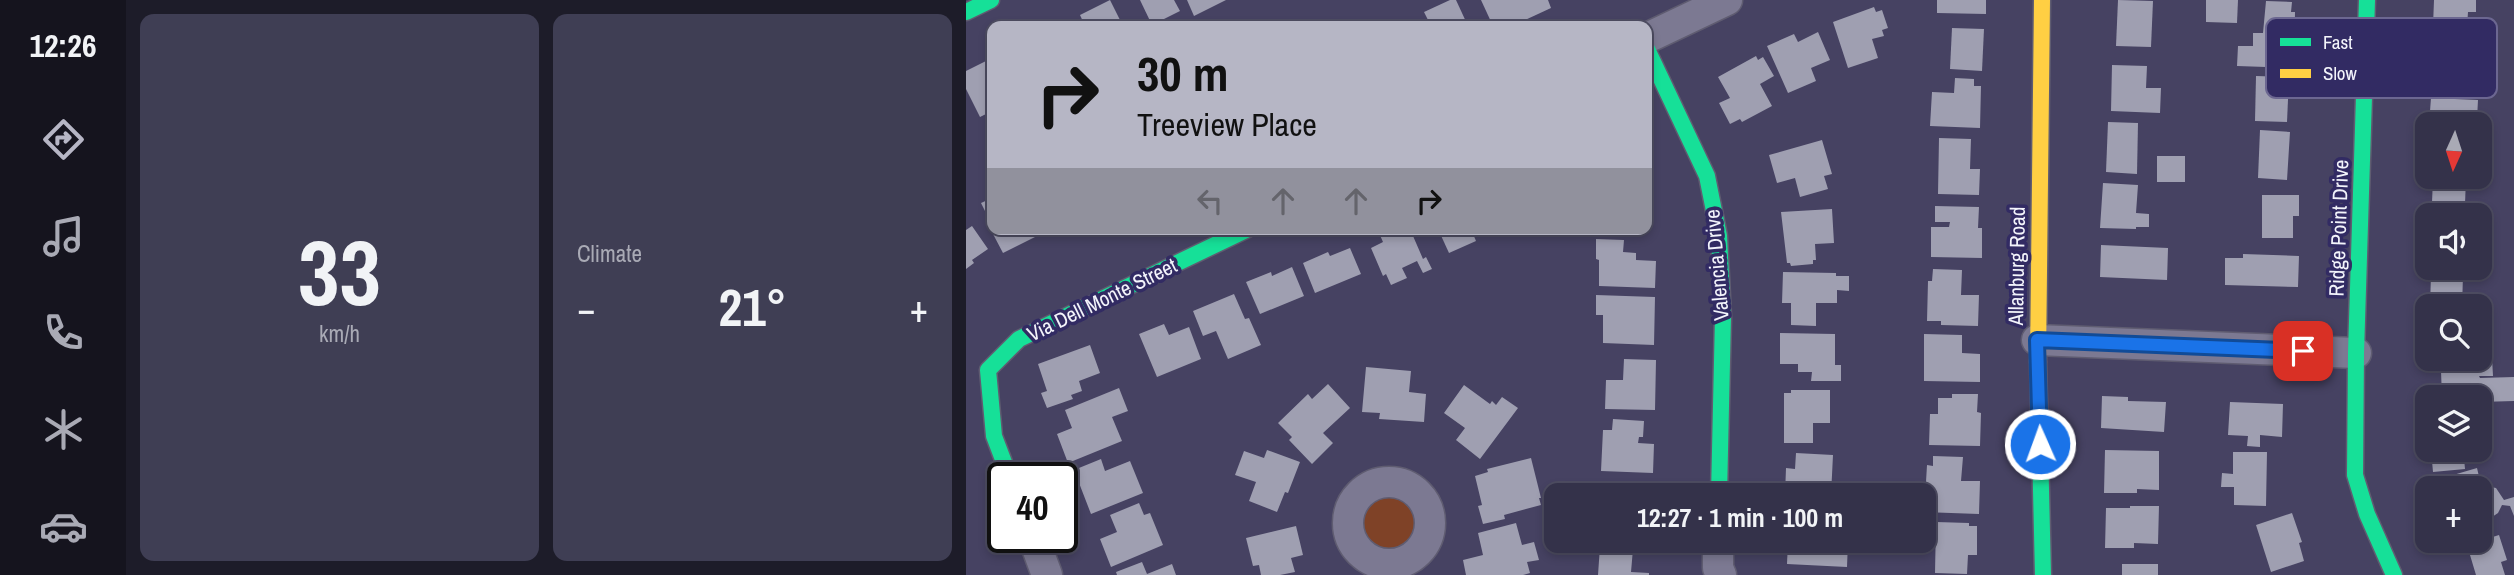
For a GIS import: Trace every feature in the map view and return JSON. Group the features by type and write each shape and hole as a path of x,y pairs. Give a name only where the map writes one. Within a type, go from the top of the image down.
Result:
{"street":[{"path":"966,12 991,0"},
{"path":"1652,36 1727,0"},
{"name":"Allanburg Road","path":"2042,0 2037,340 2043,575"},
{"name":"Ridge Point Drive","path":"2366,18 2367,0"},
{"name":"Valencia Drive","path":"1652,60 1707,176 1719,236 1723,317 1719,483"},
{"name":"Ridge Point Drive","path":"2364,98 2355,475 2367,514 2394,575"},
{"name":"Via Dell Monte Street","path":"1004,462 994,436 988,370 1019,339 1236,235"},
{"path":"2037,340 2356,353"},
{"path":"1039,553 1047,575"},
{"path":"1718,553 1721,575"}],"shaded area":[{"path":"1389,496 1408,504 1416,523 1408,542 1389,550 1370,542 1362,523 1370,504"}],"building":[{"path":"1110,0 1120,21 1083,21 1080,15"},
{"path":"1140,0 1174,0 1180,11 1160,21 1150,21"},
{"path":"1187,0 1226,0 1194,16"},
{"path":"1450,0 1456,0 1466,21 1428,21 1424,12"},
{"path":"1481,0 1548,0 1551,8 1523,21 1491,21"},
{"path":"1937,0 1986,0 1986,14 1937,13"},
{"path":"2118,0 2153,1 2151,47 2116,46"},
{"path":"2206,0 2238,0 2237,23 2206,22"},
{"path":"2434,0 2476,0 2476,12 2468,12 2468,18 2433,18"},
{"path":"2266,1 2292,2 2291,12 2295,12 2295,18 2266,18 2266,67 2237,66 2238,46 2253,46 2253,33 2263,33"},
{"path":"1874,7 1876,12 1882,10 1888,28 1882,30 1884,36 1872,39 1878,58 1848,68 1833,22"},
{"path":"1952,28 1984,29 1982,71 1950,69"},
{"path":"1818,32 1830,60 1811,68 1816,81 1788,93 1767,46 1794,34 1798,42"},
{"path":"1756,56 1758,60 1763,57 1774,76 1760,84 1772,106 1742,122 1740,119 1730,124 1719,103 1730,98 1718,77"},
{"path":"987,60 987,114 980,117 966,89 966,71"},
{"path":"2112,65 2147,66 2146,88 2161,88 2160,113 2111,111"},
{"path":"2256,76 2266,76 2266,98 2288,98 2287,122 2255,121"},
{"path":"1955,78 1974,79 1974,86 1981,86 1980,128 1930,126 1932,92 1954,93"},
{"path":"2431,98 2478,100 2477,112 2430,112"},
{"path":"2108,122 2138,123 2137,174 2106,172"},
{"path":"2260,130 2290,132 2287,180 2258,178"},
{"path":"1939,138 1971,139 1970,169 1980,169 1979,195 1938,194"},
{"path":"1822,140 1832,174 1824,176 1828,189 1800,197 1795,178 1777,183 1769,155"},
{"path":"2157,156 2185,156 2185,182 2157,182"},
{"path":"2103,183 2138,185 2136,213 2149,214 2149,227 2100,228"},
{"path":"2433,189 2466,189 2465,203 2432,203"},
{"path":"2262,195 2299,195 2299,216 2293,216 2293,238 2262,238"},
{"path":"987,200 987,215 981,203"},
{"path":"1935,206 1979,207 1978,228 1982,228 1982,258 1931,257 1931,227 1949,227 1950,222 1935,222"},
{"path":"1832,209 1834,243 1815,244 1816,260 1813,260 1813,264 1791,266 1787,263 1781,212"},
{"path":"972,226 988,249 972,260 974,263 966,269 966,230"},
{"path":"994,235 1034,235 1035,237 1003,253"},
{"path":"1380,235 1413,235 1423,259 1426,257 1432,269 1423,273 1417,261 1402,268 1407,278 1391,285 1386,274 1383,276 1371,248 1383,242"},
{"path":"1441,235 1474,235 1476,241 1449,253"},
{"path":"1596,239 1624,240 1623,252 1636,253 1636,260 1656,261 1655,288 1599,286"},
{"path":"2101,245 2168,248 2167,280 2100,277"},
{"path":"1350,248 1361,274 1315,293 1303,263 1328,252 1330,256"},
{"path":"2243,254 2299,256 2298,287 2225,285 2225,258 2243,258"},
{"path":"1292,267 1304,296 1260,314 1246,282 1271,272 1272,276"},
{"path":"1933,269 1962,270 1961,295 1979,295 1978,326 1941,325 1941,321 1927,321 1928,281 1932,281"},
{"path":"1783,272 1836,273 1836,276 1849,276 1849,291 1837,290 1837,303 1816,303 1816,326 1791,325 1791,303 1782,303"},
{"path":"2431,280 2463,280 2462,294 2430,294"},
{"path":"1234,294 1261,345 1228,359 1216,331 1203,336 1193,311"},
{"path":"1596,295 1655,297 1654,345 1603,343 1603,315 1596,315"},
{"path":"1164,324 1169,335 1189,327 1201,359 1157,377 1139,334"},
{"path":"1780,333 1835,334 1835,365 1841,365 1841,381 1811,381 1812,372 1798,372 1798,364 1780,364"},
{"path":"1924,334 1962,335 1962,353 1980,354 1980,382 1924,381"},
{"path":"1090,345 1100,373 1079,381 1082,391 1071,395 1073,399 1047,408 1041,393 1047,391 1038,364"},
{"path":"2492,358 2493,376 2479,376 2480,378 2514,377 2514,401 2492,402 2492,385 2442,385 2441,371 2492,371"},
{"path":"1624,359 1656,360 1655,410 1605,409 1606,380 1623,380"},
{"path":"1366,367 1411,371 1409,392 1426,394 1424,422 1379,419 1380,413 1362,412"},
{"path":"1328,384 1350,408 1323,433 1333,443 1312,464 1289,440 1292,437 1278,423 1308,394 1312,399"},
{"path":"1464,385 1490,404 1492,401 1496,405 1502,397 1518,408 1480,459 1456,440 1465,428 1444,413"},
{"path":"1119,388 1128,411 1112,417 1122,441 1068,462 1057,434 1072,428 1065,410"},
{"path":"1791,390 1830,390 1830,423 1813,423 1813,443 1784,443 1784,393 1791,393"},
{"path":"1952,394 1978,394 1977,412 1981,413 1980,446 1929,445 1930,414 1938,414 1938,398 1952,398"},
{"path":"2102,396 2128,397 2128,401 2166,402 2164,432 2101,428"},
{"path":"2230,402 2283,404 2282,437 2260,435 2260,447 2247,446 2248,436 2228,435"},
{"path":"1613,419 1644,421 1643,437 1639,437 1638,443 1654,444 1653,473 1601,471 1603,430 1612,430"},
{"path":"1267,450 1300,462 1277,512 1249,501 1256,482 1235,475 1244,451 1264,458"},
{"path":"2105,450 2159,451 2159,490 2137,489 2137,493 2104,493"},
{"path":"2233,452 2267,452 2266,506 2234,505 2234,487 2221,487 2222,473 2233,474"},
{"path":"1796,453 1833,455 1832,483 1785,483 1786,468 1795,469"},
{"path":"1933,456 1963,457 1961,481 1980,481 1979,514 1936,512 1936,483 1918,483 1926,482 1927,465 1933,466"},
{"path":"1531,458 1541,505 1483,524 1478,506 1482,505 1475,476 1488,472 1487,469"},
{"path":"1101,459 1105,471 1130,461 1143,493 1091,514 1078,480 1078,468"},
{"path":"2432,462 2464,462 2465,469 2433,472"},
{"path":"2477,468 2479,476 2450,476"},
{"path":"2492,487 2496,488 2504,500 2514,497 2514,516 2510,506 2502,505 2492,517"},
{"path":"1139,503 1144,515 1150,513 1163,545 1111,567 1100,539 1117,532 1110,515"},
{"path":"2159,506 2158,544 2134,543 2134,548 2105,548 2106,508"},
{"path":"2292,513 2302,542 2299,543 2304,561 2271,572 2256,525"},
{"path":"1936,522 1969,523 1969,526 1977,526 1977,555 1968,555 1967,574 1935,573"},
{"path":"1516,523 1522,545 1534,542 1539,560 1527,562 1530,573 1466,575 1463,560 1483,555 1478,533"},
{"path":"1296,526 1303,555 1291,558 1295,572 1261,575 1259,565 1253,566 1246,538"},
{"path":"2499,535 2507,560 2501,562 2505,575 2476,575 2469,553 2492,553 2492,537"},
{"path":"1600,553 1633,553 1631,572 1649,573 1649,575 1598,575"},
{"path":"1787,553 1848,553 1847,567 1787,564"},
{"path":"1142,562 1147,574 1172,564 1176,575 1117,575 1116,572"},
{"path":"2122,564 2158,564 2158,575 2122,575"}],"traffic: fast":[{"path":"966,12 991,0"},
{"path":"2366,18 2367,0"},
{"path":"1652,60 1707,176 1719,236 1723,317 1719,483"},
{"path":"2364,98 2355,475 2367,514 2394,575"},
{"path":"1004,462 994,436 988,370 1019,339 1236,235"},
{"path":"2038,362 2043,575"}],"traffic: slow":[{"path":"2038,362 2042,0"}],"route":[{"path":"2040,444 2037,340 2303,351"}]}
